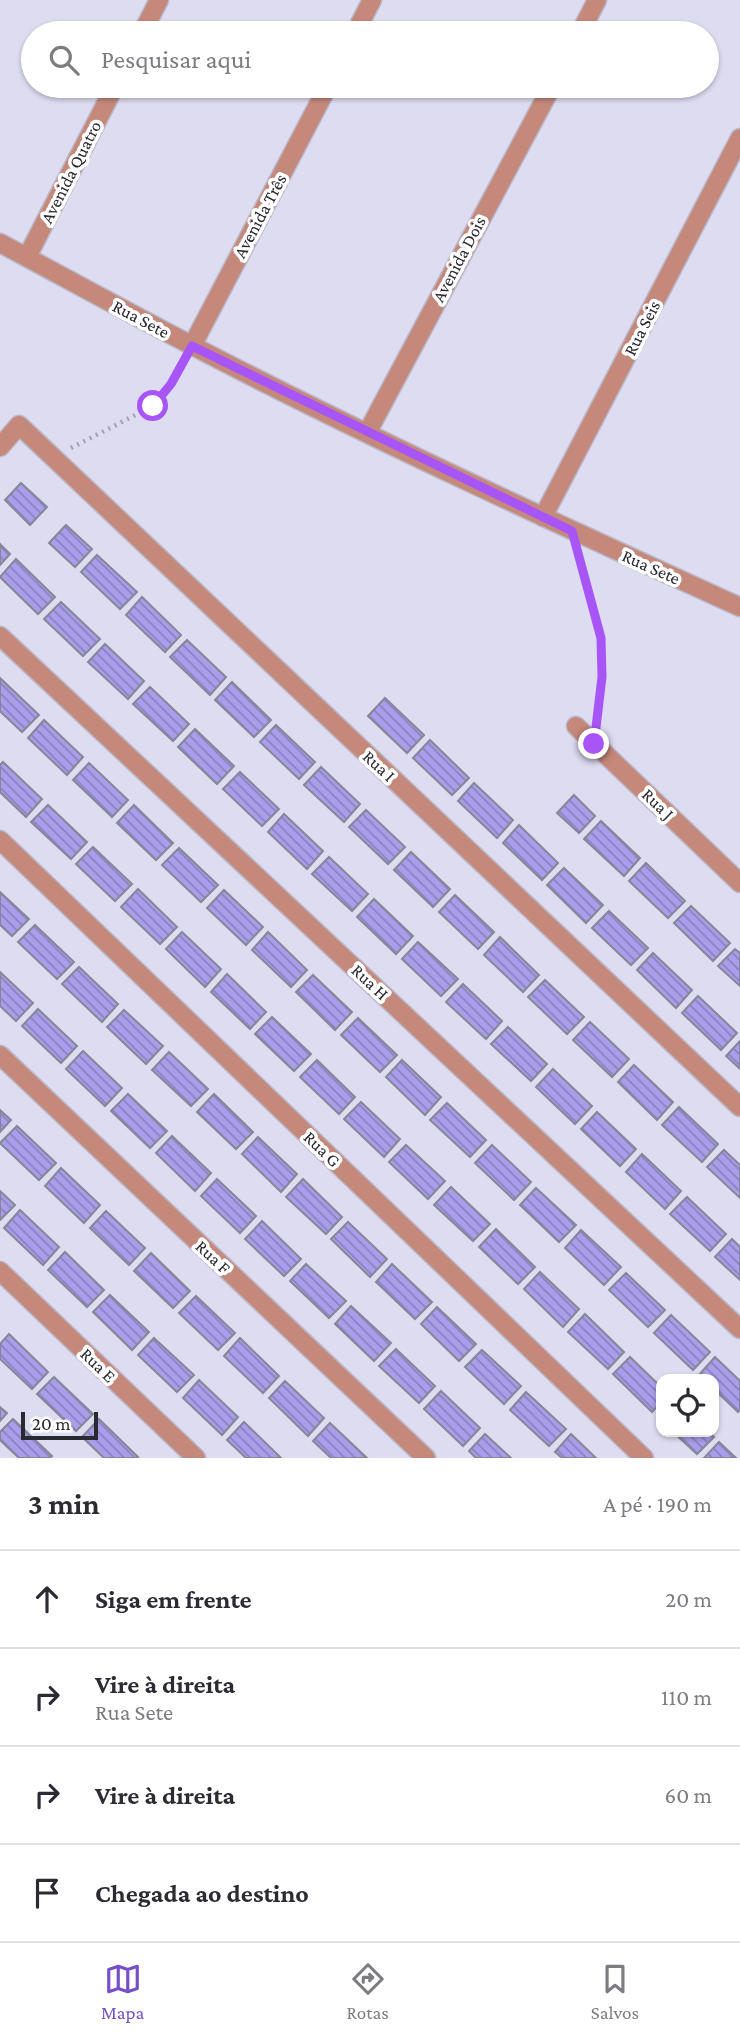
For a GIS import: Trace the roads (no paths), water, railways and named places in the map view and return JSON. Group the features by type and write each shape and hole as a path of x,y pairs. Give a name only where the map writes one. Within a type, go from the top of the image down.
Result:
{"street":[{"path":"148,21 159,0"},
{"path":"361,21 372,0"},
{"path":"586,21 597,0"},
{"name":"Avenida Quatro","path":"27,257 109,98"},
{"name":"Avenida Três","path":"192,346 322,98"},
{"name":"Avenida Dois","path":"367,433 546,98"},
{"name":"Rua Seis","path":"543,517 740,138"},
{"name":"Rua Sete","path":"0,243 192,346 367,433 572,531 740,607"},
{"name":"Rua I","path":"0,447 19,425 740,1107"},
{"name":"Rua H","path":"0,636 740,1329"},
{"name":"Rua J","path":"576,726 740,883"},
{"name":"Rua G","path":"0,840 644,1458"},
{"name":"Rua F","path":"0,1055 426,1458"},
{"name":"Rua E","path":"0,1271 196,1458"}]}
